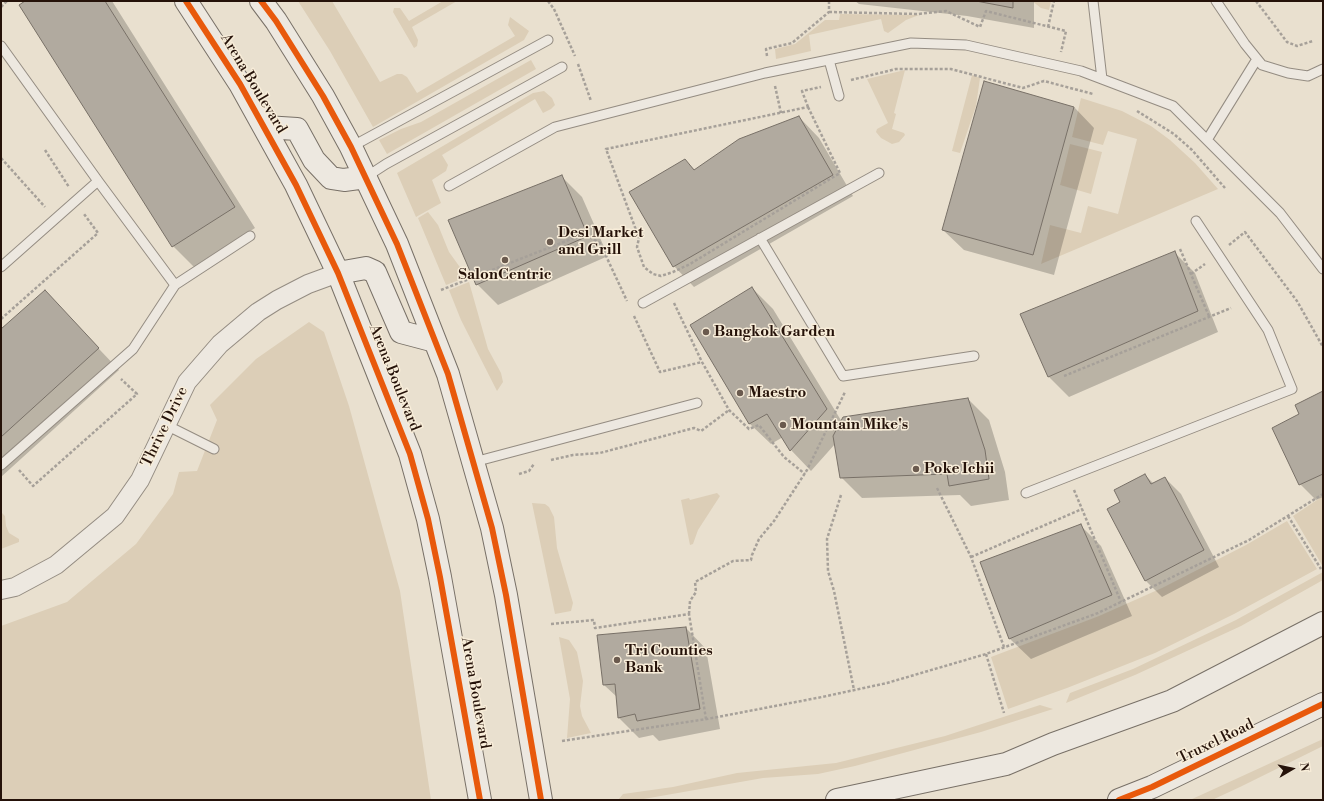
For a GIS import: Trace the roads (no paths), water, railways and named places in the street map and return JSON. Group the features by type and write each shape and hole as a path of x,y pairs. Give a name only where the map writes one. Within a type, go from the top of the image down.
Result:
{"main road":[{"name":"Arena Boulevard","path":"186,1 236,78 265,127 296,185 338,273 410,454 428,519 454,647 480,800"},
{"path":"261,1 276,21 323,96 366,177 397,244 450,381 492,528 506,595 541,800"},
{"path":"265,127 297,129 314,160 331,178 344,180 366,177"},
{"path":"338,273 366,268 375,272 401,332 435,341"},
{"path":"837,800 1006,764 1053,744 1172,701 1323,622"},
{"name":"Truxel Road","path":"1119,800 1153,790 1323,704"}],"street":[{"name":"Thrive Drive","path":"1,590 15,587 56,565 114,516 140,480 187,382 203,361 235,330 258,312 277,300 308,284 338,273"}],"lane":[{"path":"1093,1 1102,79"},
{"path":"1216,1 1245,44 1262,65 1288,74 1308,76 1323,69"},
{"path":"351,147 548,40"},
{"path":"449,186 555,127 764,73 910,43 966,46 1081,71 1173,106 1280,213 1323,270"},
{"path":"1,46 175,285"},
{"path":"1207,140 1257,59"},
{"path":"829,60 839,96"},
{"path":"366,177 386,164 562,67"},
{"path":"643,303 878,173"},
{"path":"1,267 98,181"},
{"path":"1026,493 1292,389 1268,330 1196,221"},
{"path":"1,465 133,349 175,285 250,236"},
{"path":"760,238 843,376 974,356"},
{"path":"474,462 697,403"},
{"path":"166,425 214,449"}],"place":[{"name":"Desi Market and Grill","path":"550,242"},
{"name":"SalonCentric","path":"505,260"},
{"name":"Bangkok Garden","path":"706,332"},
{"name":"Maestro","path":"740,393"},
{"name":"Mountain Mike's","path":"783,425"},
{"name":"Poke Ichii","path":"916,469"},
{"name":"Tri Counties Bank","path":"617,660"}]}
